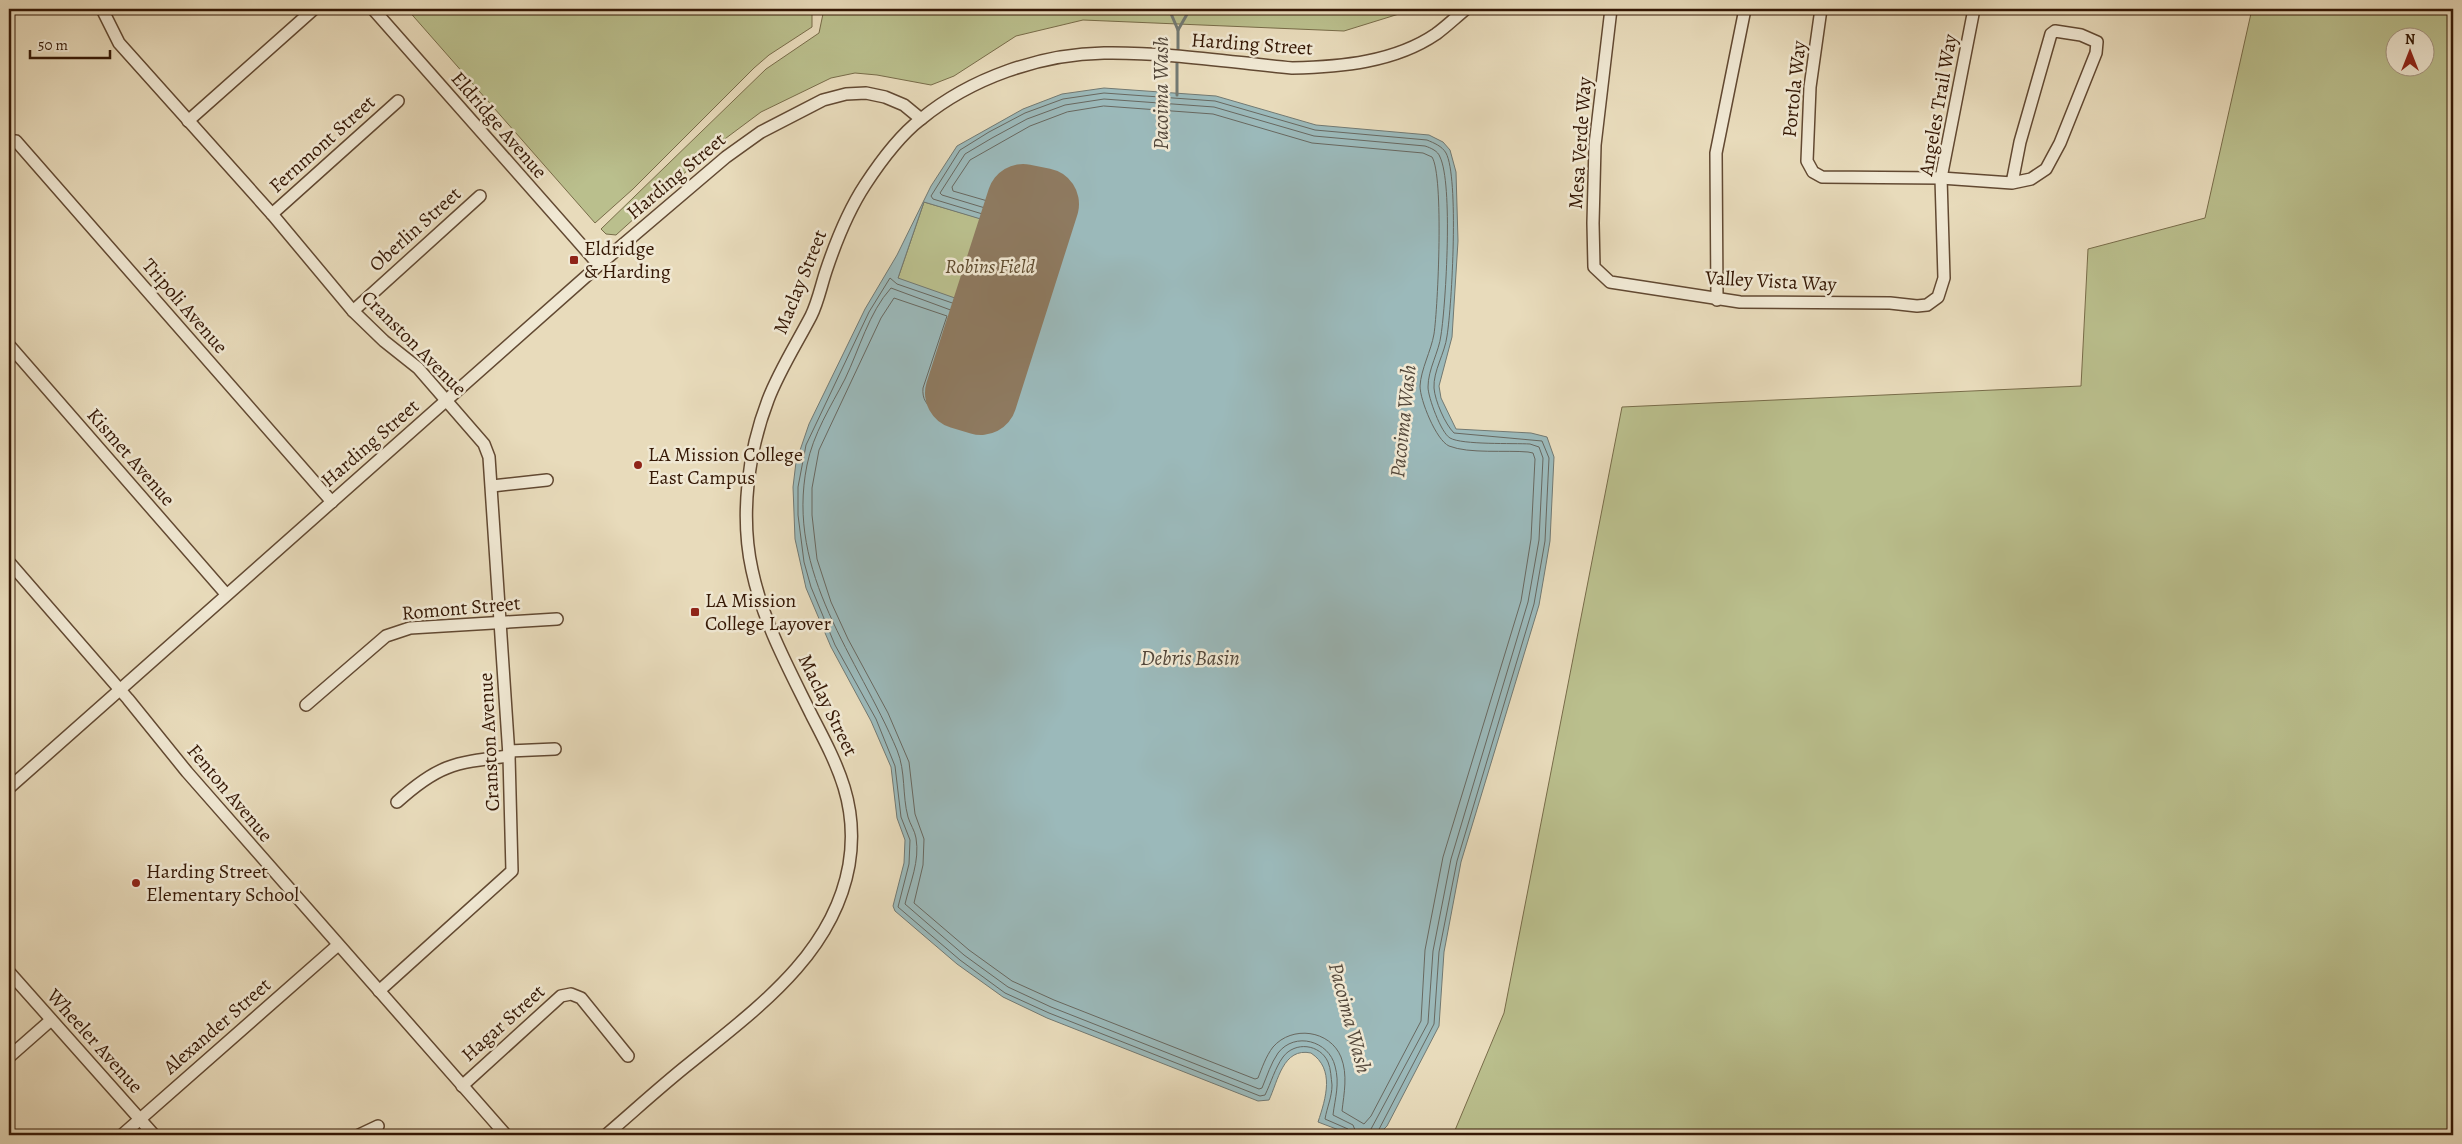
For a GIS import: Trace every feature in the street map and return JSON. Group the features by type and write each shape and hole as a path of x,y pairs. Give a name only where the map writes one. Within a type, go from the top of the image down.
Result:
{"street":[{"name":"Cranston Avenue","path":"102,9 119,43 272,214 353,311 384,341 418,368 484,444 488,457 492,486 499,622 509,754 512,871 379,991"},
{"path":"188,121 314,9"},
{"name":"Eldridge Avenue","path":"373,9 599,265"},
{"name":"Harding Street","path":"9,788 599,265 733,152 761,132 823,100 846,94 866,93 886,97 904,105 920,119 979,84 1035,62 1067,56 1104,53 1292,68 1321,68 1361,62 1400,52 1429,38 1466,9"},
{"name":"Mesa Verde Way","path":"1603,277 1594,267 1595,145 1611,9"},
{"path":"1717,300 1716,154 1746,9"},
{"name":"Portola Way","path":"1821,9 1810,87 1807,137 1807,161 1813,172 1822,177 1942,178"},
{"name":"Angeles Trail Way","path":"1938,297 1944,278 1942,178 1974,9"},
{"path":"1942,178 2012,183 2031,179 2046,170 2060,143 2096,53 2097,42 2081,35 2055,31 2051,34 2020,142 2012,183"},
{"name":"Fernmont Street","path":"272,214 398,101"},
{"name":"Maclay Street","path":"606,1135 793,974 822,936 835,914 849,865 852,825 842,775 786,661 759,600 750,565 746,513 752,455 768,398 814,310 842,228 864,186 890,151 920,119"},
{"name":"Tripoli Avenue","path":"9,142 16,141 332,502"},
{"name":"Oberlin Street","path":"353,311 480,196"},
{"name":"Valley Vista Way","path":"1603,277 1610,282 1717,300 1740,302 1890,303 1916,306 1927,305 1938,297"},
{"name":"Kismet Avenue","path":"9,346 226,594"},
{"path":"492,486 547,480"},
{"name":"Fenton Avenue","path":"9,562 120,690 187,772 506,1135"},
{"name":"Romont Street","path":"306,706 386,636 410,628 556,620"},
{"path":"397,802 417,784 436,771 457,763 509,754 555,749"},
{"name":"Alexander Street","path":"122,1135 338,944"},
{"name":"Wheeler Avenue","path":"9,972 154,1135"},
{"name":"Hagar Street","path":"462,1086 561,996 571,994 581,998 628,1056"},
{"path":"9,1057 51,1020"},
{"path":"359,1135 378,1126"}],"green space":[{"path":"407,9 812,9 812,27 769,55 754,68 633,189 595,223"},
{"path":"824,9 1415,9 1344,31 1083,20 1016,36 954,76 931,85 855,73 831,78 761,112 710,150 616,235 606,234 601,229 766,69 819,33"},
{"path":"2252,9 2453,9 2453,1135 1453,1135 1504,1013 1622,407 2081,386 2088,249 2205,218"},
{"name":"Robins Field","path":"1016,189 1059,201 991,410 941,392 898,278 924,202 1003,225"}],"water":[{"name":"Debris Basin","path":"1104,88 1216,96 1316,125 1429,135 1443,142 1450,150 1456,172 1458,241 1452,337 1439,386 1441,398 1456,429 1531,433 1547,437 1554,457 1550,541 1539,605 1461,862 1444,952 1439,1026 1387,1126 1378,1135 1352,1135 1318,1122 1326,1094 1326,1076 1319,1060 1311,1053 1294,1055 1288,1060 1279,1075 1269,1100 1258,1101 1047,1018 1003,997 957,964 895,911 893,906 904,863 905,840 897,818 891,767 871,721 831,647 806,588 795,539 793,487 796,462 809,424 865,309 897,255 931,186 957,146 1023,109 1062,94","holes":["1016,189 1059,201 991,409 941,392 972,304 898,278 924,202 1004,226"]}],"waterway":[{"path":"1169,9 1178,30"},
{"name":"Pacoima Wash","path":"1178,53 1178,30 1190,9"},
{"name":"Pacoima Wash","path":"1177,59 1177,95"}],"runway":[{"path":"1023,200 1043,204 981,399 961,393 1023,200"}],"place":[{"name":"Eldridge & Harding","path":"574,260"},
{"name":"LA Mission College East Campus","path":"638,465"},
{"name":"LA Mission College Layover","path":"695,612"},
{"name":"Harding Street Elementary School","path":"136,883"}]}
